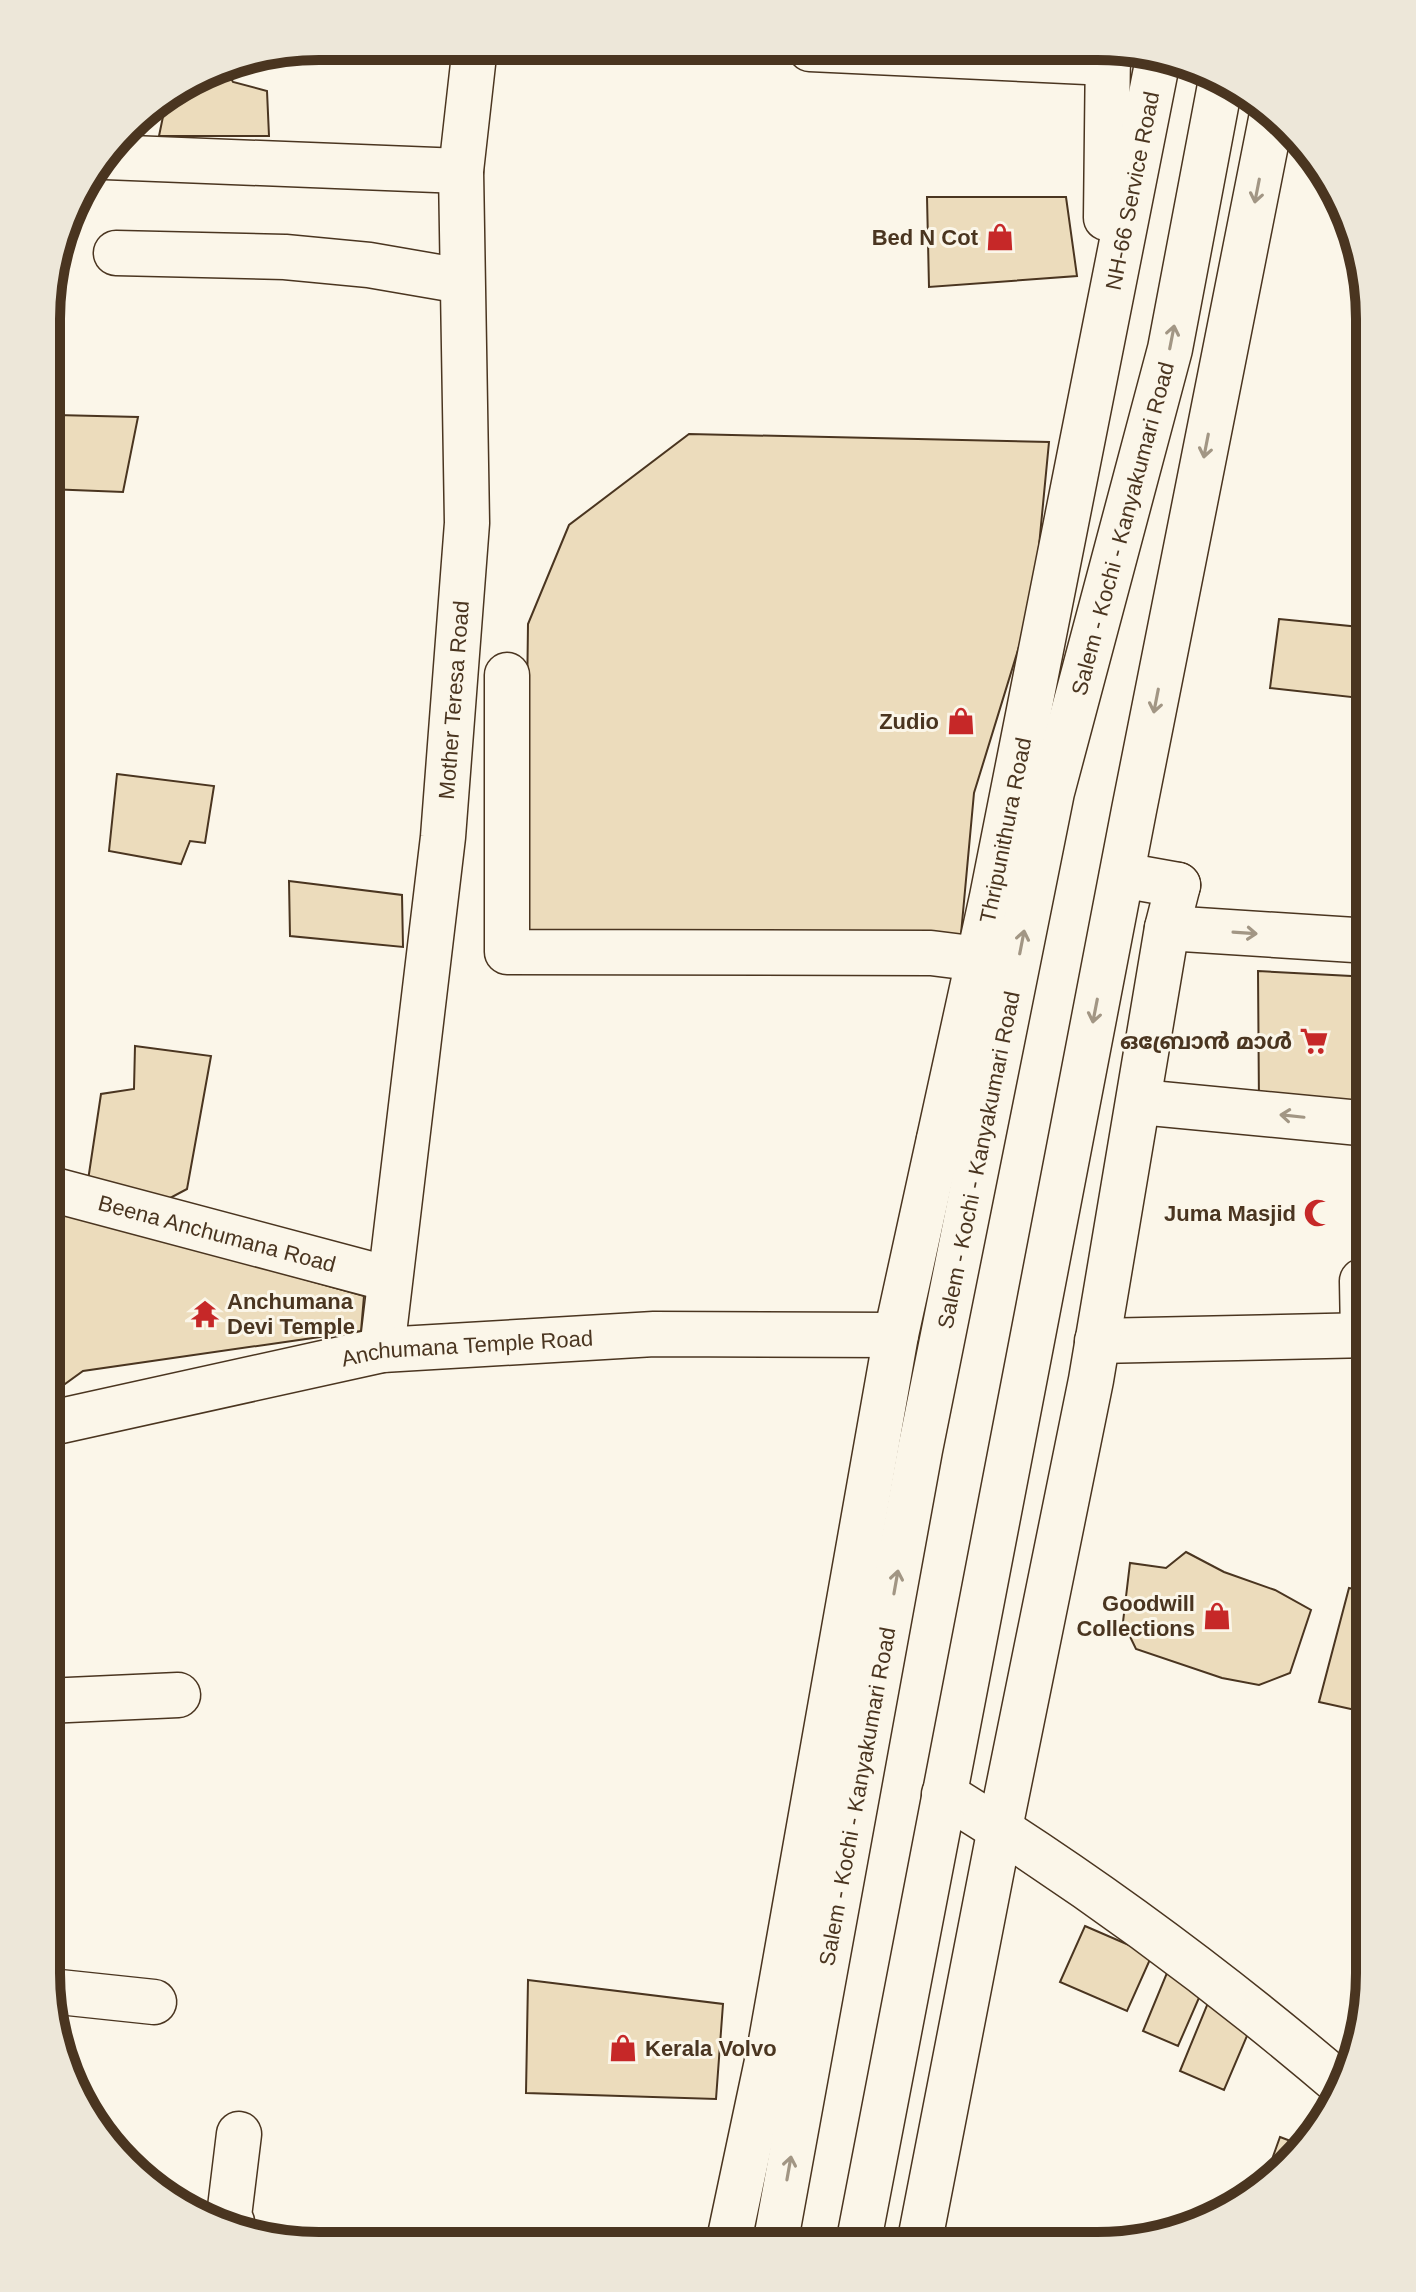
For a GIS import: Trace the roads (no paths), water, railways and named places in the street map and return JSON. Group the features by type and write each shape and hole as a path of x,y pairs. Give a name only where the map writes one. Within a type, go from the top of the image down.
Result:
{"main road":[{"name":"Mother Teresa Road","path":"382,1350 443,837 467,523 461,171 473,60"},
{"path":"1104,323 1108,61"},
{"name":"NH-66 Service Road","path":"1104,323 1156,67"},
{"name":"Salem - Kochi - Kanyakumari Road","path":"777,2232 920,1450 960,1143 1170,349 1219,91"},
{"path":"860,2232 1269,127"},
{"path":"117,157 461,171"},
{"path":"116,253 285,257 369,265 462,281"},
{"name":"Thripunithura Road","path":"731,2232 770,2047 896,1335 960,1143 979,959 1104,323"},
{"path":"507,675 507,952 931,953 979,959"},
{"path":"922,2232 1097,1341 1140,1102 1167,928 1178,885 1122,875"},
{"path":"1167,928 1356,940"},
{"path":"1140,1102 1356,1123"},
{"name":"Beena Anchumana Road","path":"60,1191 389,1279"},
{"name":"Anchumana Temple Road","path":"60,1421 382,1350 654,1334 896,1335"},
{"path":"1097,1341 1355,1335"},
{"path":"60,1700 178,1695"},
{"path":"944,1794 1000,1828 1173,1948 1333,2078"},
{"path":"61,1992 154,2002"},
{"path":"229,2215 239,2134"}],"place":[{"name":"Bed N Cot","path":"1000,237"},
{"name":"Zudio","path":"961,721"},
{"name":"ഒബ്രോൻ മാൾ","path":"1314,1041"},
{"name":"Juma Masjid","path":"1318,1213"},
{"name":"Anchumana Devi Temple","path":"205,1314"},
{"name":"Goodwill Collections","path":"1217,1616"},
{"name":"Kerala Volvo","path":"623,2048"}]}
